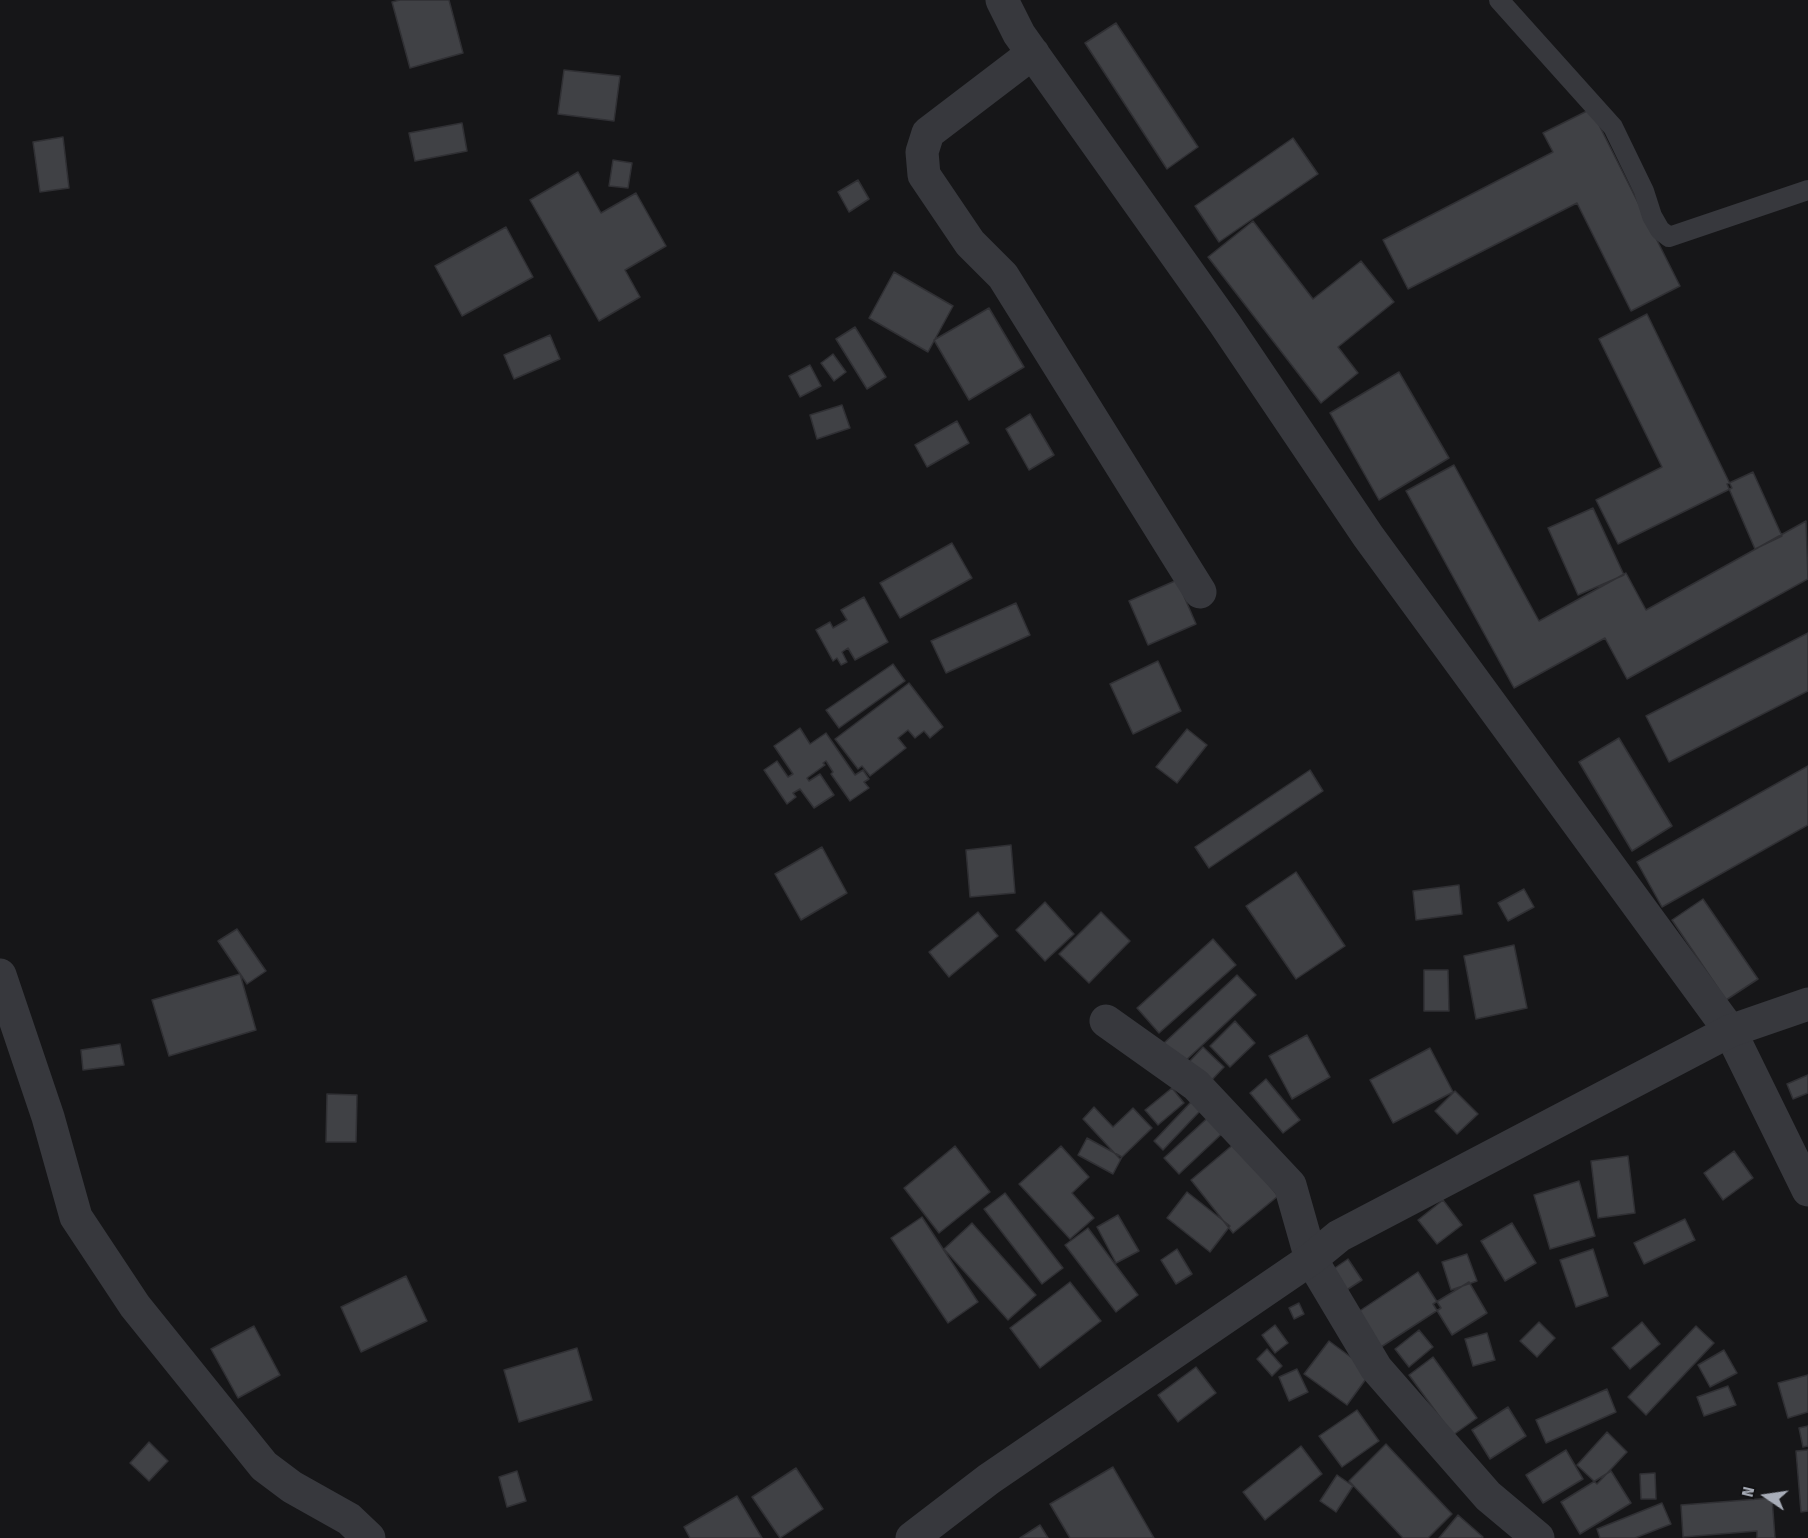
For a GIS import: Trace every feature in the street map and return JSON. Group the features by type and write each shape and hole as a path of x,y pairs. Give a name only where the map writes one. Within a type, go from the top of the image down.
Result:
{"street":[{"path":"1002,0 1019,34 1218,315 1368,536 1730,1031 1808,1190"},
{"path":"1033,53 928,133 922,152 924,175 970,243 1003,276 1200,592"},
{"path":"0,975 48,1117 76,1216 89,1236 135,1306 264,1466 292,1487 348,1519 369,1538"},
{"path":"912,1538 989,1479 1311,1259 1339,1236 1730,1031 1808,1004"},
{"path":"1106,1022 1196,1085 1290,1185 1311,1259 1376,1368 1488,1496 1538,1538"}],"lane":[{"path":"1499,0 1613,126 1644,191 1652,216 1660,230 1669,237 1808,189"}],"building":[{"path":"449,0 463,53 410,68 392,2"},
{"path":"1116,23 1198,147 1167,169 1085,43"},
{"path":"564,70 620,76 614,121 558,114"},
{"path":"1591,109 1680,286 1631,311 1577,203 1408,289 1383,240 1553,152 1543,133"},
{"path":"462,123 467,151 415,161 409,133"},
{"path":"63,137 69,188 40,192 33,142"},
{"path":"1293,138 1318,174 1219,242 1195,206"},
{"path":"613,160 632,163 628,188 609,186"},
{"path":"578,172 601,213 636,193 666,246 625,270 640,297 599,321 530,200"},
{"path":"858,180 869,199 849,212 838,192"},
{"path":"1253,221 1313,299 1361,261 1394,302 1338,347 1358,373 1321,403 1208,257"},
{"path":"506,227 533,277 462,316 435,266"},
{"path":"894,272 953,306 928,352 869,318"},
{"path":"989,308 1024,367 969,400 934,340"},
{"path":"1647,314 1732,488 1618,544 1596,500 1662,467 1599,339"},
{"path":"855,327 886,377 867,389 836,339"},
{"path":"550,335 560,359 514,379 504,355"},
{"path":"833,354 846,372 834,381 821,363"},
{"path":"810,365 821,386 800,397 789,376"},
{"path":"1399,372 1449,458 1379,500 1330,413"},
{"path":"842,405 850,428 817,439 810,415"},
{"path":"1030,414 1054,455 1029,470 1006,429"},
{"path":"957,421 969,443 927,467 915,445"},
{"path":"1454,465 1539,621 1626,573 1646,610 1806,521 1808,579 1627,679 1605,638 1514,688 1406,491"},
{"path":"1753,472 1782,536 1755,549 1727,484"},
{"path":"1593,508 1624,575 1578,595 1548,528"},
{"path":"952,543 972,578 900,618 880,583"},
{"path":"1177,580 1196,624 1148,645 1129,601"},
{"path":"864,597 888,642 855,660 848,648 842,652 847,662 841,665 837,658 833,661 816,630 830,622 833,628 847,620 841,610"},
{"path":"1016,603 1030,635 946,673 931,641"},
{"path":"1808,633 1808,691 1669,762 1646,716"},
{"path":"1158,661 1181,711 1133,734 1110,684"},
{"path":"893,664 905,681 839,728 826,710"},
{"path":"909,683 943,727 930,738 924,731 915,738 908,730 898,738 906,748 870,776 862,766 858,769 835,739"},
{"path":"800,728 810,744 826,733 855,775 863,770 869,779 864,782 869,788 850,801 831,774 833,772 826,761 823,763 825,765 807,778 809,781 820,774 834,795 814,808 800,789 793,793 796,797 787,804 764,770 777,761 788,777 793,774 774,746"},
{"path":"1187,729 1207,745 1177,783 1156,767"},
{"path":"1619,738 1672,826 1632,851 1579,762"},
{"path":"1808,766 1808,825 1662,907 1637,862"},
{"path":"1310,770 1323,791 1209,868 1195,847"},
{"path":"1011,845 1015,893 970,897 966,850"},
{"path":"822,847 847,893 801,920 775,874"},
{"path":"1296,872 1345,946 1296,979 1246,906"},
{"path":"1459,885 1462,914 1416,920 1413,891"},
{"path":"1524,889 1534,907 1508,921 1498,903"},
{"path":"1703,899 1758,979 1726,1000 1672,920"},
{"path":"1045,902 1074,934 1045,961 1016,930"},
{"path":"978,912 998,936 949,977 929,952"},
{"path":"1101,912 1130,941 1089,983 1059,954"},
{"path":"237,929 266,971 247,984 218,941"},
{"path":"1213,939 1236,965 1159,1033 1137,1008"},
{"path":"1514,945 1527,1008 1476,1019 1464,956"},
{"path":"1424,970 1448,970 1449,1011 1424,1011"},
{"path":"240,974 256,1030 169,1056 152,1000"},
{"path":"1237,975 1256,995 1183,1063 1164,1043"},
{"path":"1235,1021 1255,1043 1230,1067 1210,1046"},
{"path":"1307,1035 1330,1077 1292,1099 1269,1056"},
{"path":"120,1044 124,1065 83,1070 81,1050"},
{"path":"1203,1047 1224,1067 1209,1083 1188,1063"},
{"path":"1430,1048 1453,1092 1393,1123 1370,1080"},
{"path":"1808,1075 1808,1093 1793,1099 1787,1084"},
{"path":"1266,1079 1300,1120 1283,1133 1250,1093"},
{"path":"1172,1088 1184,1103 1158,1125 1145,1110"},
{"path":"1455,1091 1478,1114 1457,1134 1435,1111"},
{"path":"327,1094 357,1095 356,1142 326,1142"},
{"path":"1191,1102 1200,1111 1163,1150 1154,1141"},
{"path":"1094,1107 1113,1127 1133,1108 1152,1128 1120,1159 1083,1119"},
{"path":"1214,1112 1228,1128 1179,1174 1164,1158"},
{"path":"1087,1138 1122,1157 1113,1174 1078,1155"},
{"path":"1235,1143 1278,1196 1233,1233 1191,1180"},
{"path":"955,1146 990,1192 939,1233 904,1188"},
{"path":"1061,1146 1089,1177 1072,1193 1094,1218 1070,1239 1019,1184"},
{"path":"1734,1151 1753,1178 1723,1200 1704,1173"},
{"path":"1628,1156 1635,1213 1598,1218 1591,1161"},
{"path":"1579,1181 1595,1236 1550,1249 1534,1195"},
{"path":"1187,1192 1230,1226 1210,1252 1167,1218"},
{"path":"1005,1193 1063,1268 1042,1284 984,1209"},
{"path":"1443,1200 1462,1225 1437,1244 1418,1220"},
{"path":"1118,1215 1139,1251 1116,1263 1097,1227"},
{"path":"922,1217 978,1302 948,1323 891,1238"},
{"path":"1685,1219 1695,1240 1644,1264 1634,1243"},
{"path":"972,1223 1036,1295 1008,1320 944,1249"},
{"path":"1512,1223 1536,1263 1505,1281 1481,1241"},
{"path":"1088,1228 1138,1295 1116,1312 1065,1245"},
{"path":"1177,1249 1192,1274 1176,1284 1161,1260"},
{"path":"1593,1249 1608,1296 1576,1307 1560,1260"},
{"path":"1467,1254 1477,1281 1451,1290 1442,1262"},
{"path":"1348,1259 1362,1280 1339,1295 1326,1274"},
{"path":"1418,1272 1441,1308 1381,1347 1358,1312"},
{"path":"406,1276 427,1321 361,1352 341,1307"},
{"path":"1070,1282 1101,1321 1040,1368 1010,1328"},
{"path":"1469,1282 1487,1313 1452,1335 1433,1304"},
{"path":"1299,1303 1304,1314 1294,1319 1289,1308"},
{"path":"1539,1322 1555,1338 1537,1357 1520,1341"},
{"path":"1642,1322 1660,1344 1630,1369 1612,1348"},
{"path":"1275,1325 1288,1343 1275,1353 1262,1335"},
{"path":"254,1326 280,1375 238,1398 211,1349"},
{"path":"1696,1326 1714,1343 1646,1415 1628,1397"},
{"path":"1419,1330 1433,1347 1409,1367 1395,1349"},
{"path":"1487,1333 1495,1360 1473,1366 1465,1339"},
{"path":"1329,1341 1371,1372 1347,1405 1304,1374"},
{"path":"577,1348 592,1400 519,1422 504,1370"},
{"path":"1267,1349 1282,1366 1272,1376 1257,1359"},
{"path":"1724,1350 1737,1373 1710,1387 1698,1365"},
{"path":"1433,1357 1477,1418 1453,1435 1409,1375"},
{"path":"1196,1367 1216,1393 1178,1422 1158,1395"},
{"path":"1297,1369 1308,1392 1289,1401 1279,1377"},
{"path":"1808,1375 1808,1412 1788,1418 1778,1383"},
{"path":"1728,1386 1736,1405 1704,1416 1697,1397"},
{"path":"1607,1389 1616,1412 1546,1443 1536,1420"},
{"path":"1508,1407 1526,1436 1490,1459 1472,1430"},
{"path":"1357,1410 1379,1441 1342,1467 1319,1436"},
{"path":"1808,1426 1808,1446 1803,1447 1799,1428"},
{"path":"1607,1432 1627,1452 1597,1484 1577,1465"},
{"path":"149,1442 168,1461 149,1481 130,1463"},
{"path":"1386,1444 1452,1514 1428,1538 1403,1538 1349,1481"},
{"path":"1301,1446 1322,1474 1265,1520 1243,1492"},
{"path":"1566,1450 1583,1479 1543,1503 1526,1475"},
{"path":"1808,1450 1808,1511 1801,1512 1796,1451"},
{"path":"1113,1467 1154,1538 1070,1538 1050,1504"},
{"path":"796,1468 823,1509 780,1538 752,1497"},
{"path":"517,1471 526,1501 507,1507 499,1477"},
{"path":"1611,1471 1631,1503 1580,1534 1561,1502"},
{"path":"1655,1473 1656,1499 1641,1499 1640,1474"},
{"path":"1337,1475 1353,1486 1336,1512 1320,1501"},
{"path":"737,1496 762,1538 690,1538 684,1527"},
{"path":"1772,1498 1775,1538 1757,1538 1757,1531 1683,1537 1681,1505"},
{"path":"1662,1503 1671,1524 1635,1538 1600,1538 1597,1529"},
{"path":"1458,1515 1483,1537 1439,1538"},
{"path":"1040,1525 1048,1538 1020,1538"}]}
